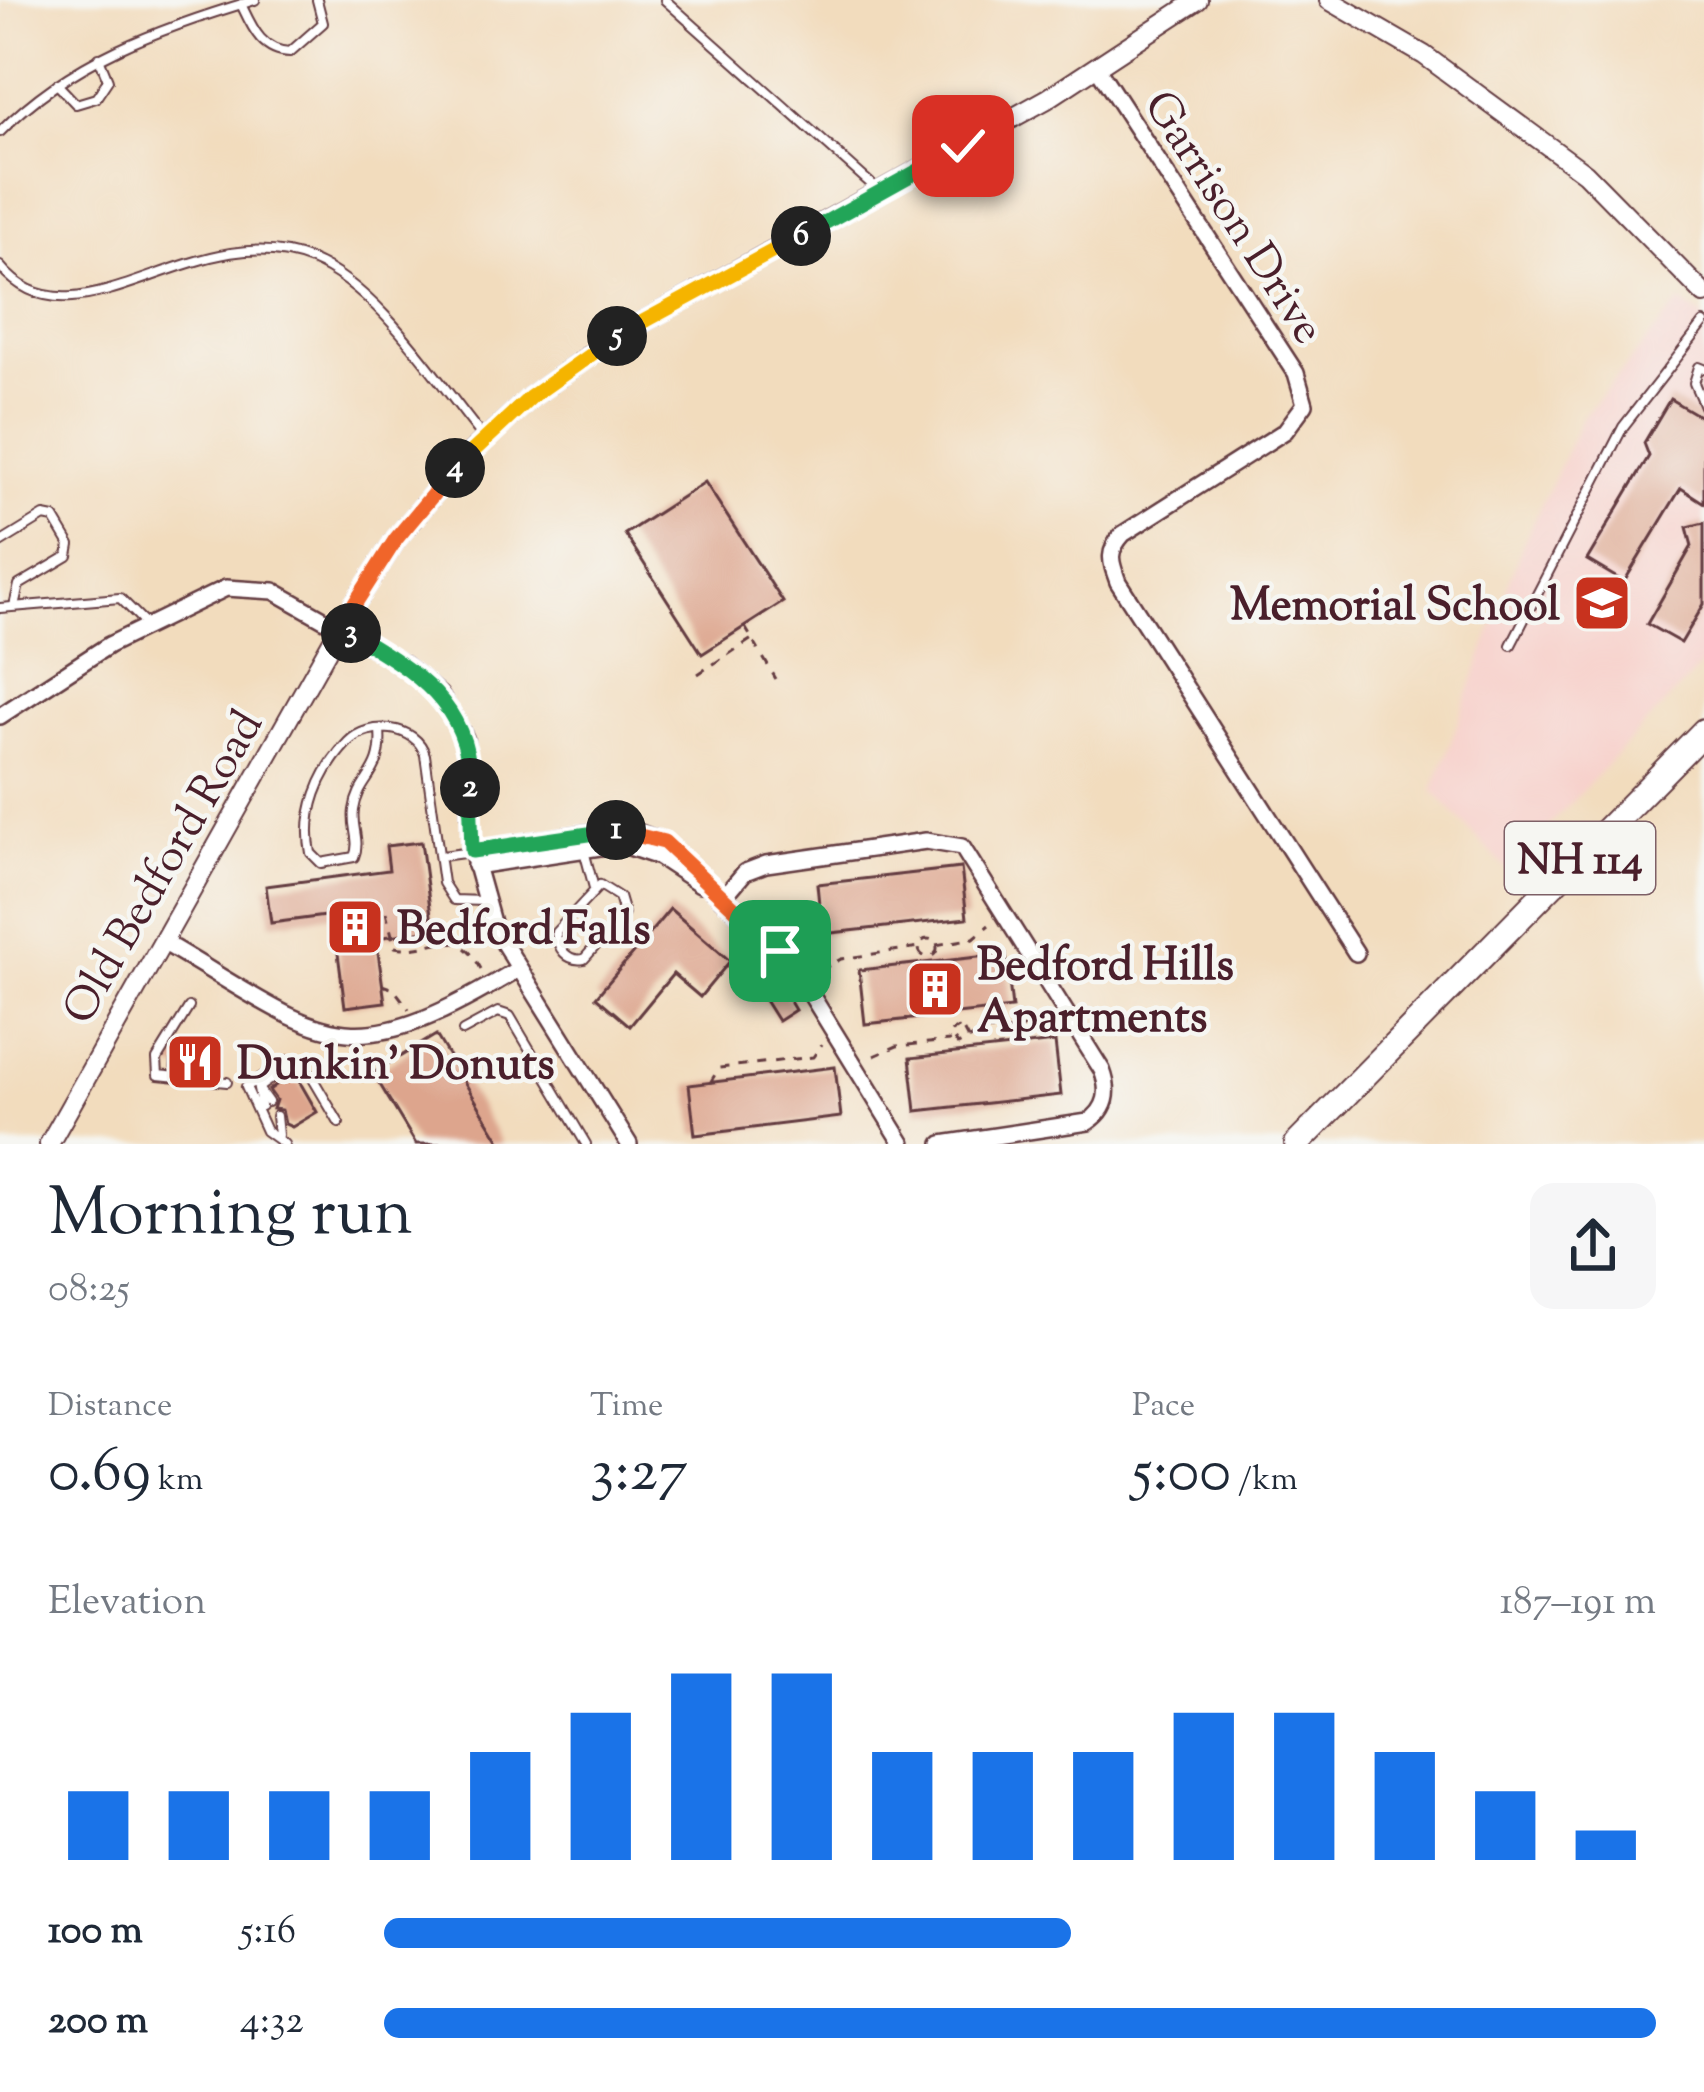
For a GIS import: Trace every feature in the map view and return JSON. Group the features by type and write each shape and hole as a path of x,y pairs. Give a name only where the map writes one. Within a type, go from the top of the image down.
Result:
{"main road":[{"name":"NH 114","path":"1297,1144 1704,731"},
{"name":"NH 114","path":"1316,1144 1455,985"}],"street":[{"name":"Old Bedford Road","path":"49,1144 340,627 396,539 484,438 555,378 612,339 1098,69 1176,6 1198,0"},
{"path":"1329,0 1424,56 1585,173 1704,294"},
{"name":"Garrison Drive","path":"1098,69 1296,373 1305,404 1285,431 1123,534 1110,548 1110,560 1118,582 1356,953"},
{"path":"0,716 146,626 211,592 242,586 274,591 403,664 451,708 468,753 474,859 484,901 518,969 629,1144"},
{"path":"474,859 580,832 635,831 677,852 794,967 903,1144"},
{"path":"722,899 745,872 766,864 926,841 962,847 1078,1030 1108,1090 1096,1117 1078,1125 942,1144"},
{"path":"474,859 620,844 646,850 722,899"},
{"path":"164,942 298,1022 350,1035 386,1034 424,1022 518,969"}],"lane":[{"path":"0,132 57,84 99,58 255,0"},
{"path":"241,4 260,40 277,52 290,52 323,22 317,0"},
{"path":"665,0 880,192"},
{"path":"57,84 76,104 96,98 109,80 99,58"},
{"path":"0,266 28,292 54,301 98,293 230,249 270,249 309,259 368,298 484,438"},
{"path":"1511,645 1624,427 1704,323"},
{"path":"1680,354 1701,368 1694,394 1704,406"},
{"path":"0,543 44,516 54,518 70,545 68,556 19,585 14,606"},
{"path":"0,608 120,598 146,626"},
{"path":"380,730 382,758 353,812 358,850 346,860 321,863 310,853 308,808 351,738 380,730 406,730 422,744 448,895 462,903 484,901"},
{"path":"583,846 594,888"},
{"path":"442,856 474,859"},
{"path":"600,885 619,897 624,914 578,961 561,950 556,932 594,888 600,885"},
{"path":"189,1007 157,1060 158,1075 227,1082"},
{"path":"463,1031 498,1012 510,1016 586,1144"},
{"path":"265,1104 258,1088 297,1060"},
{"path":"297,1060 339,1124"},
{"path":"281,1139 266,1131 246,1087 278,1064 297,1060"},
{"path":"272,1118 281,1139"}],"path":[{"path":"746,627 776,679"},
{"path":"698,674 752,639"},
{"path":"386,912 395,946 458,943 470,950 481,969"},
{"path":"936,945 974,938 988,925"},
{"path":"821,970 841,959 919,947 929,939 936,945"},
{"path":"919,947 927,958 934,955 936,945"},
{"path":"382,986 394,988 410,1010"},
{"path":"874,1056 897,1046 952,1041 958,1045 993,1029 1017,1031 1044,1015"},
{"path":"952,1041 950,1034 961,1026 968,1039"},
{"path":"710,1083 719,1068 813,1057 827,1038"}],"shaded area":[{"name":"Memorial School","path":"1680,302 1704,318 1704,663 1507,870 1433,791 1523,543 1582,418"}],"building":[{"path":"1670,399 1704,419 1704,503 1681,488 1624,582 1587,560 1649,456 1644,443"},
{"path":"705,482 783,602 702,654 625,534"},
{"path":"1704,523 1704,604 1681,643 1647,624 1692,546 1687,527"},
{"name":"Bedford Falls","path":"421,842 433,930 376,938 385,1002 345,1007 333,915 271,923 266,886 389,870 386,846"},
{"name":"Bedford Hills Apartments","path":"961,868 967,918 822,934 817,884"},
{"path":"670,909 730,961 700,997 673,974 630,1026 596,997"},
{"name":"Bedford Hills Apartments","path":"1006,954 1012,1008 865,1024 859,970"},
{"path":"779,983 795,1010 778,1021 761,994"},
{"path":"436,1035 502,1144 416,1144 373,1073"},
{"name":"Bedford Hills Apartments","path":"1055,1042 1061,1095 916,1111 910,1058"},
{"name":"Dunkin' Donuts","path":"172,1050 219,1052 218,1073 171,1068"},
{"path":"835,1067 841,1117 695,1135 689,1085"},
{"path":"294,1072 317,1112 292,1127 285,1124 282,1110 273,1109 276,1100 269,1090"}],"place":[{"name":"Memorial School","path":"1602,603"},
{"name":"Bedford Falls","path":"355,927"},
{"name":"Bedford Hills Apartments","path":"935,989"},
{"name":"Dunkin' Donuts","path":"195,1062"}],"route":[{"path":"780,951 677,852 652,836 623,830 580,832 472,851 471,770 465,738 451,708 403,664 340,627 396,539 458,463 570,366 963,146"}]}
